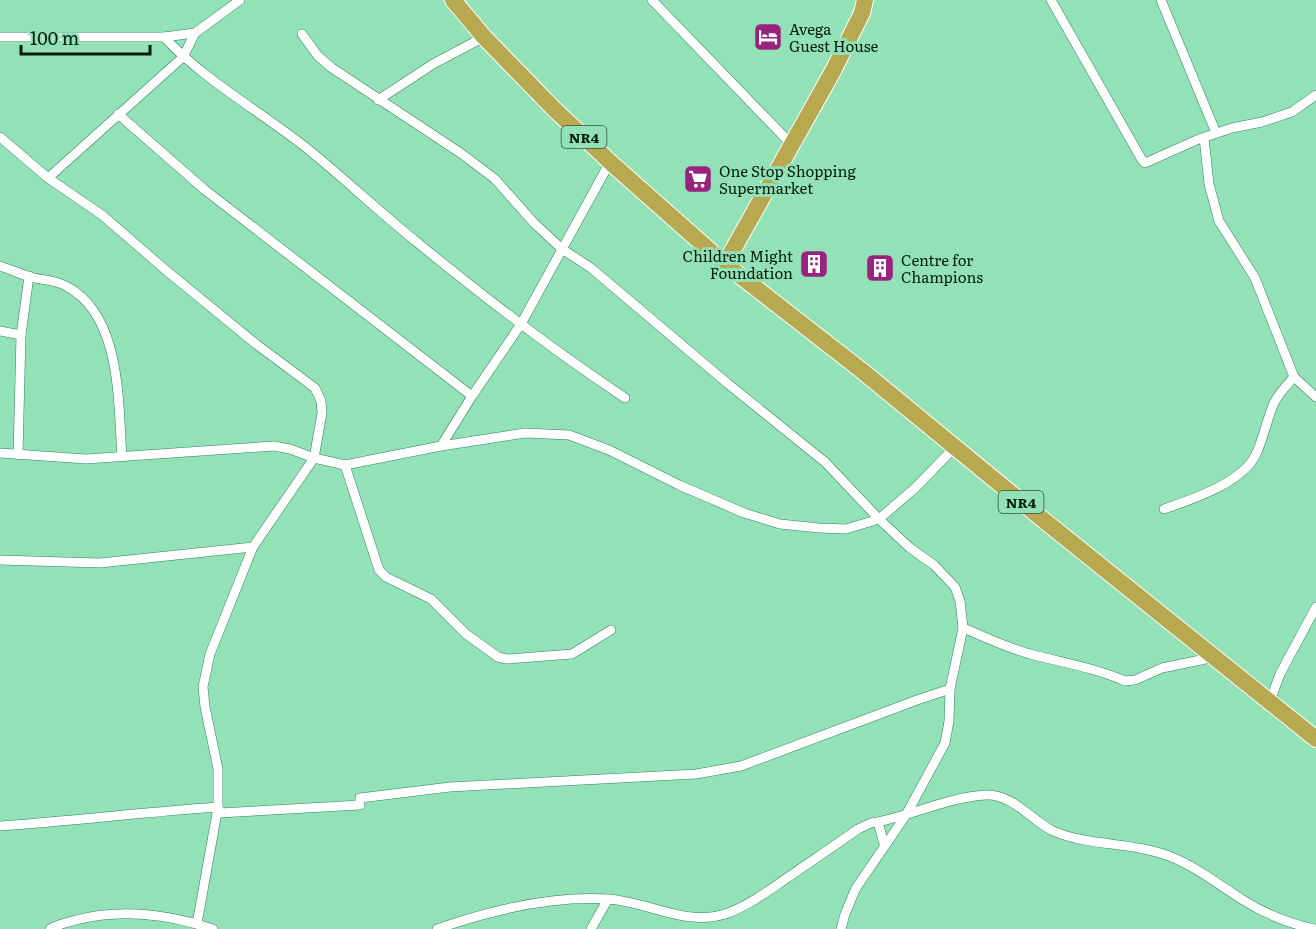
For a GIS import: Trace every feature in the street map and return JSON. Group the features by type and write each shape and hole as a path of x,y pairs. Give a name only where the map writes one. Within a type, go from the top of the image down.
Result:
{"highway":[{"name":"NR4","path":"453,0 484,37 553,108 610,162 726,264 1316,739"},
{"path":"726,264 833,71 862,13 865,0"}],"street":[{"path":"48,178 183,57 195,33 240,0"},
{"path":"652,0 792,145"},
{"path":"1051,0 1145,163 1216,133 1292,112 1316,95"},
{"path":"1161,0 1216,133"},
{"path":"0,37 164,37 195,33"},
{"path":"303,34 318,56 378,100 462,154 495,179 534,223 562,249 591,268 825,462 879,519 910,548 934,565 955,587 960,601 963,628 950,689 949,722 945,743 906,815 856,888 844,914 841,929"},
{"path":"164,37 183,57 304,146 417,243 571,362 626,398"},
{"path":"378,100 433,64 484,37"},
{"path":"118,114 206,190 472,396"},
{"path":"0,137 48,178 102,215 185,286 315,388 321,401 322,413 314,458 254,547 210,654 203,687 218,769 219,813 360,805 360,798 450,787 696,774 741,766 950,689"},
{"path":"1204,138 1209,184 1219,221 1255,278 1294,377 1316,396"},
{"path":"441,446 521,324 610,162"},
{"path":"0,266 65,285 84,298 101,322 112,353 122,458"},
{"path":"18,455 21,335 28,276"},
{"path":"0,331 21,335"},
{"path":"1164,509 1218,486 1238,475 1248,466 1257,454 1275,401 1294,377"},
{"path":"0,453 86,459 274,446 345,465 441,446 525,433 569,435 609,450 679,485 733,508 780,524 846,529 879,519 915,488 955,447"},
{"path":"345,465 379,570 386,577 431,599 466,634 498,657 516,660 572,654 611,630"},
{"path":"0,560 100,563 254,547"},
{"path":"1270,701 1280,674 1316,608"},
{"path":"963,628 1011,648 1064,661 1125,681 1135,680 1162,668 1216,657"},
{"path":"437,929 512,907 560,900 608,899 670,914 706,918 727,913 766,892 858,829 952,801 987,795 1002,798 1024,809 1044,826 1056,832 1147,848 1172,857 1245,901 1286,922 1314,929"},
{"path":"0,826 139,812 218,807"},
{"path":"197,924 218,807"},
{"path":"878,822 884,844"},
{"path":"591,929 608,899"},
{"path":"50,929 56,925 92,916 130,912 161,916 213,929"}],"place":[{"name":"Avega Guest House","path":"768,37"},
{"name":"One Stop Shopping Supermarket","path":"698,179"},
{"name":"Children Might Foundation","path":"814,264"},
{"name":"Centre for Champions","path":"880,268"}]}
